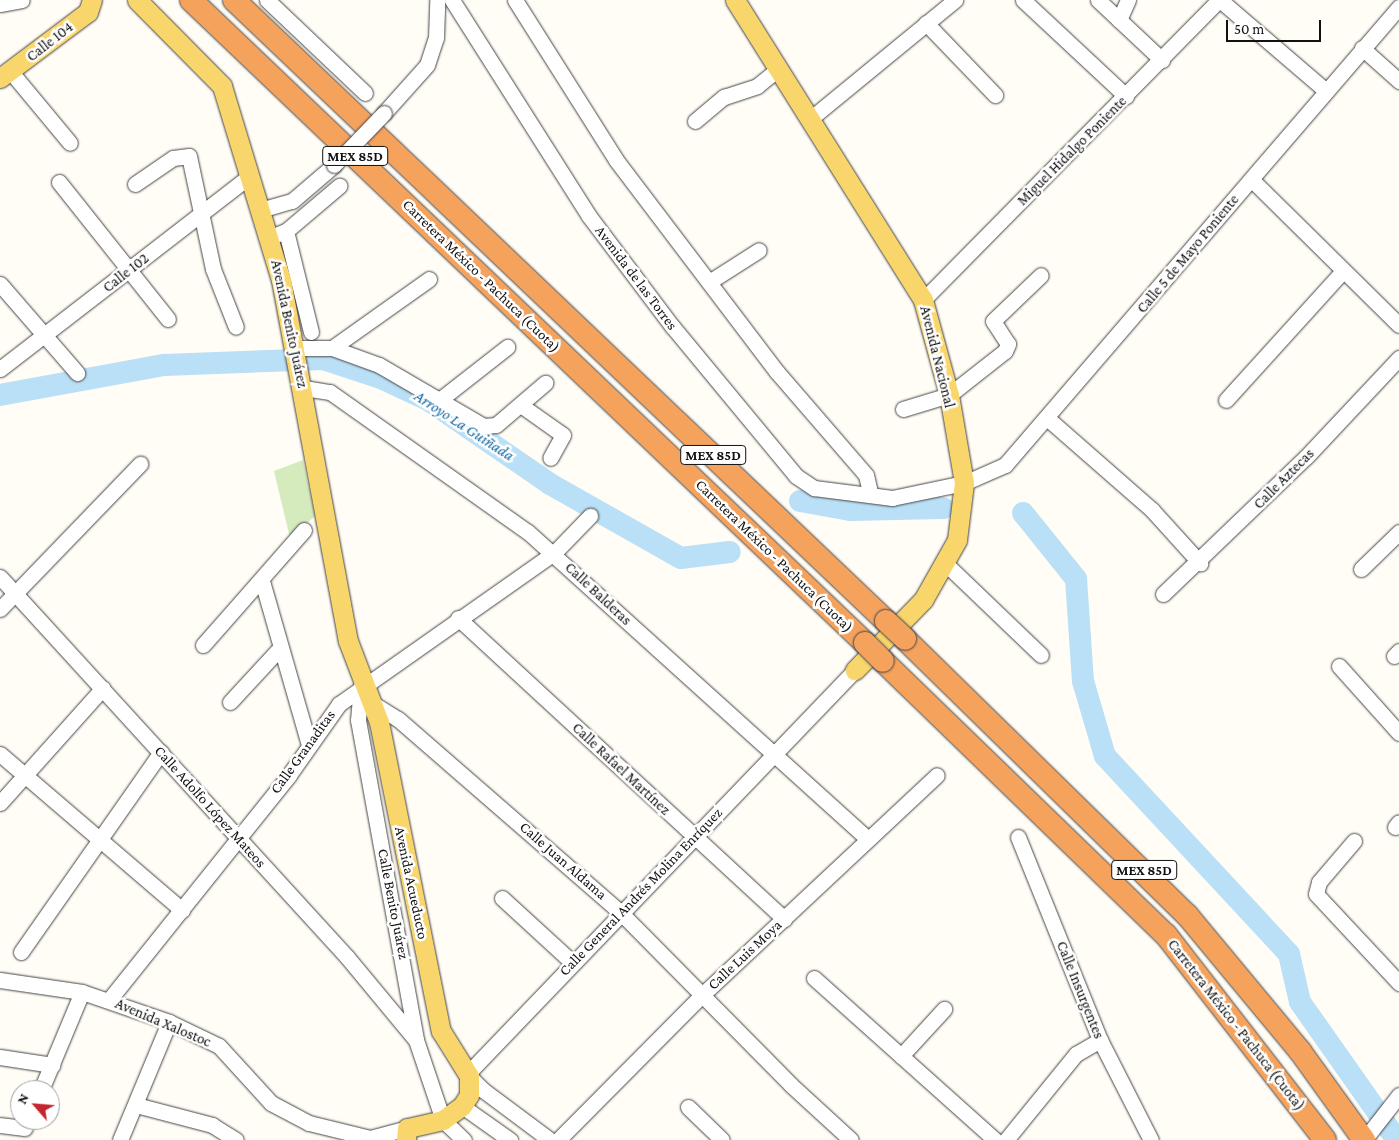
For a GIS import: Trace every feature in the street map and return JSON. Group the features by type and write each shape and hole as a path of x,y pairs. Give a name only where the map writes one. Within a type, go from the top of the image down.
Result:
{"highway":[{"name":"Carretera México - Pachuca (Cuota)","path":"191,0 883,661 1160,929 1246,1032 1325,1140"},
{"name":"Carretera México - Pachuca (Cuota)","path":"234,0 905,639 1187,915 1365,1131"}],"main road":[{"name":"Calle 104","path":"5,75 88,12 92,0"},
{"name":"Avenida Benito Juárez","path":"137,0 219,81 260,210 278,233 339,595 365,693"},
{"name":"Avenida Nacional","path":"735,0 923,300 949,396 964,483 963,520 947,565 924,600 855,670"},
{"name":"Avenida Acueducto","path":"365,693 378,722 441,1031 470,1076"},
{"name":"Calle General Andrés Molina Enríquez","path":"462,1106 469,1095 470,1076"},
{"path":"443,1120 462,1106"},
{"name":"Avenida Xalostoc","path":"406,1134 443,1120"}],"street":[{"path":"0,4 22,0"},
{"path":"268,0 286,4 364,93"},
{"path":"260,210 292,201 334,164 384,113 427,64 436,38 437,0"},
{"name":"Avenida de las Torres","path":"452,0 589,216 672,326 796,476 814,488 870,493 892,498 964,483"},
{"path":"515,0 605,144 777,372 866,474 870,493"},
{"path":"810,119 955,0"},
{"path":"1023,0 1126,96"},
{"path":"1098,0 1162,60"},
{"path":"1119,20 1128,0"},
{"path":"1219,0 1326,90"},
{"name":"Miguel Hidalgo Poniente","path":"923,300 1162,60 1219,0"},
{"name":"Calle 5 de Mayo Poniente","path":"964,483 1005,465 1399,7"},
{"path":"926,23 995,95"},
{"path":"1362,48 1399,81"},
{"path":"695,121 724,97 757,86 778,69"},
{"path":"5,75 70,143"},
{"path":"135,184 173,158 187,154 193,164 213,270 236,327"},
{"name":"Calle 102","path":"0,369 127,273 250,176"},
{"path":"1251,179 1343,272 1399,325"},
{"path":"59,182 127,273 168,319"},
{"path":"311,332 278,233 339,186"},
{"path":"709,282 760,250"},
{"path":"1226,400 1343,272"},
{"path":"903,409 949,396 1005,351 1008,344 993,321 1041,275"},
{"path":"332,348 429,279"},
{"path":"0,284 77,373"},
{"path":"442,398 507,347"},
{"path":"298,350 332,348 379,365 442,398 490,427 522,406 545,383"},
{"name":"Calle Aztecas","path":"1163,594 1200,563 1399,358"},
{"name":"Calle Balderas","path":"303,382 322,389 381,425 554,553 867,838"},
{"path":"522,406 564,436 550,458"},
{"path":"1047,418 1152,510 1200,563"},
{"path":"0,609 140,464"},
{"name":"Calle Granaditas","path":"108,1000 182,910 339,704 365,693 458,618 554,553 590,516"},
{"path":"203,646 262,582 304,530"},
{"path":"1361,569 1399,532"},
{"path":"947,565 1041,654"},
{"name":"Calle Adolfo López Mateos","path":"0,577 238,837 416,1040"},
{"path":"262,582 309,745"},
{"name":"Calle Rafael Martínez","path":"458,618 784,919"},
{"path":"230,702 280,648"},
{"path":"1339,666 1399,733"},
{"name":"Calle General Andrés Molina Enríquez","path":"470,1076 476,1064 620,912 855,670"},
{"path":"0,803 103,688"},
{"name":"Calle Juan Aldama","path":"365,693 398,719 620,912 851,1140"},
{"name":"Calle Benito Juárez","path":"365,693 358,720 416,1040 443,1120"},
{"path":"22,952 98,839 161,752"},
{"path":"0,754 182,910"},
{"name":"Calle Luis Moya","path":"558,1140 703,994 937,774"},
{"name":"Calle Insurgentes","path":"1018,837 1100,1040 1150,1140"},
{"path":"1354,840 1316,890 1399,983"},
{"path":"502,898 573,963"},
{"path":"814,978 995,1140"},
{"name":"Avenida Xalostoc","path":"0,980 82,992 169,1022 230,1056 272,1103 309,1123 351,1137 375,1138 406,1134"},
{"path":"45,1080 82,992"},
{"path":"901,1056 944,1009"},
{"path":"120,1140 169,1022"},
{"path":"1006,1140 1076,1054 1100,1040"},
{"path":"0,1057 52,1065"},
{"path":"470,1076 550,1140"},
{"path":"1365,1131 1399,1095"},
{"path":"136,1105 212,1125 236,1140"},
{"path":"462,1106 510,1140"},
{"path":"688,1107 722,1140"},
{"path":"443,1120 464,1140"}],"green space":[{"path":"303,460 315,516 290,538 274,471"}],"waterway":[{"name":"Arroyo La Guiñada","path":"0,395 164,365 323,359 381,378 428,400 550,484 681,558 730,552"},
{"path":"800,501 850,510 943,508"},
{"path":"1023,513 1076,579 1083,681 1105,756 1289,954 1300,1002 1397,1140"}]}
